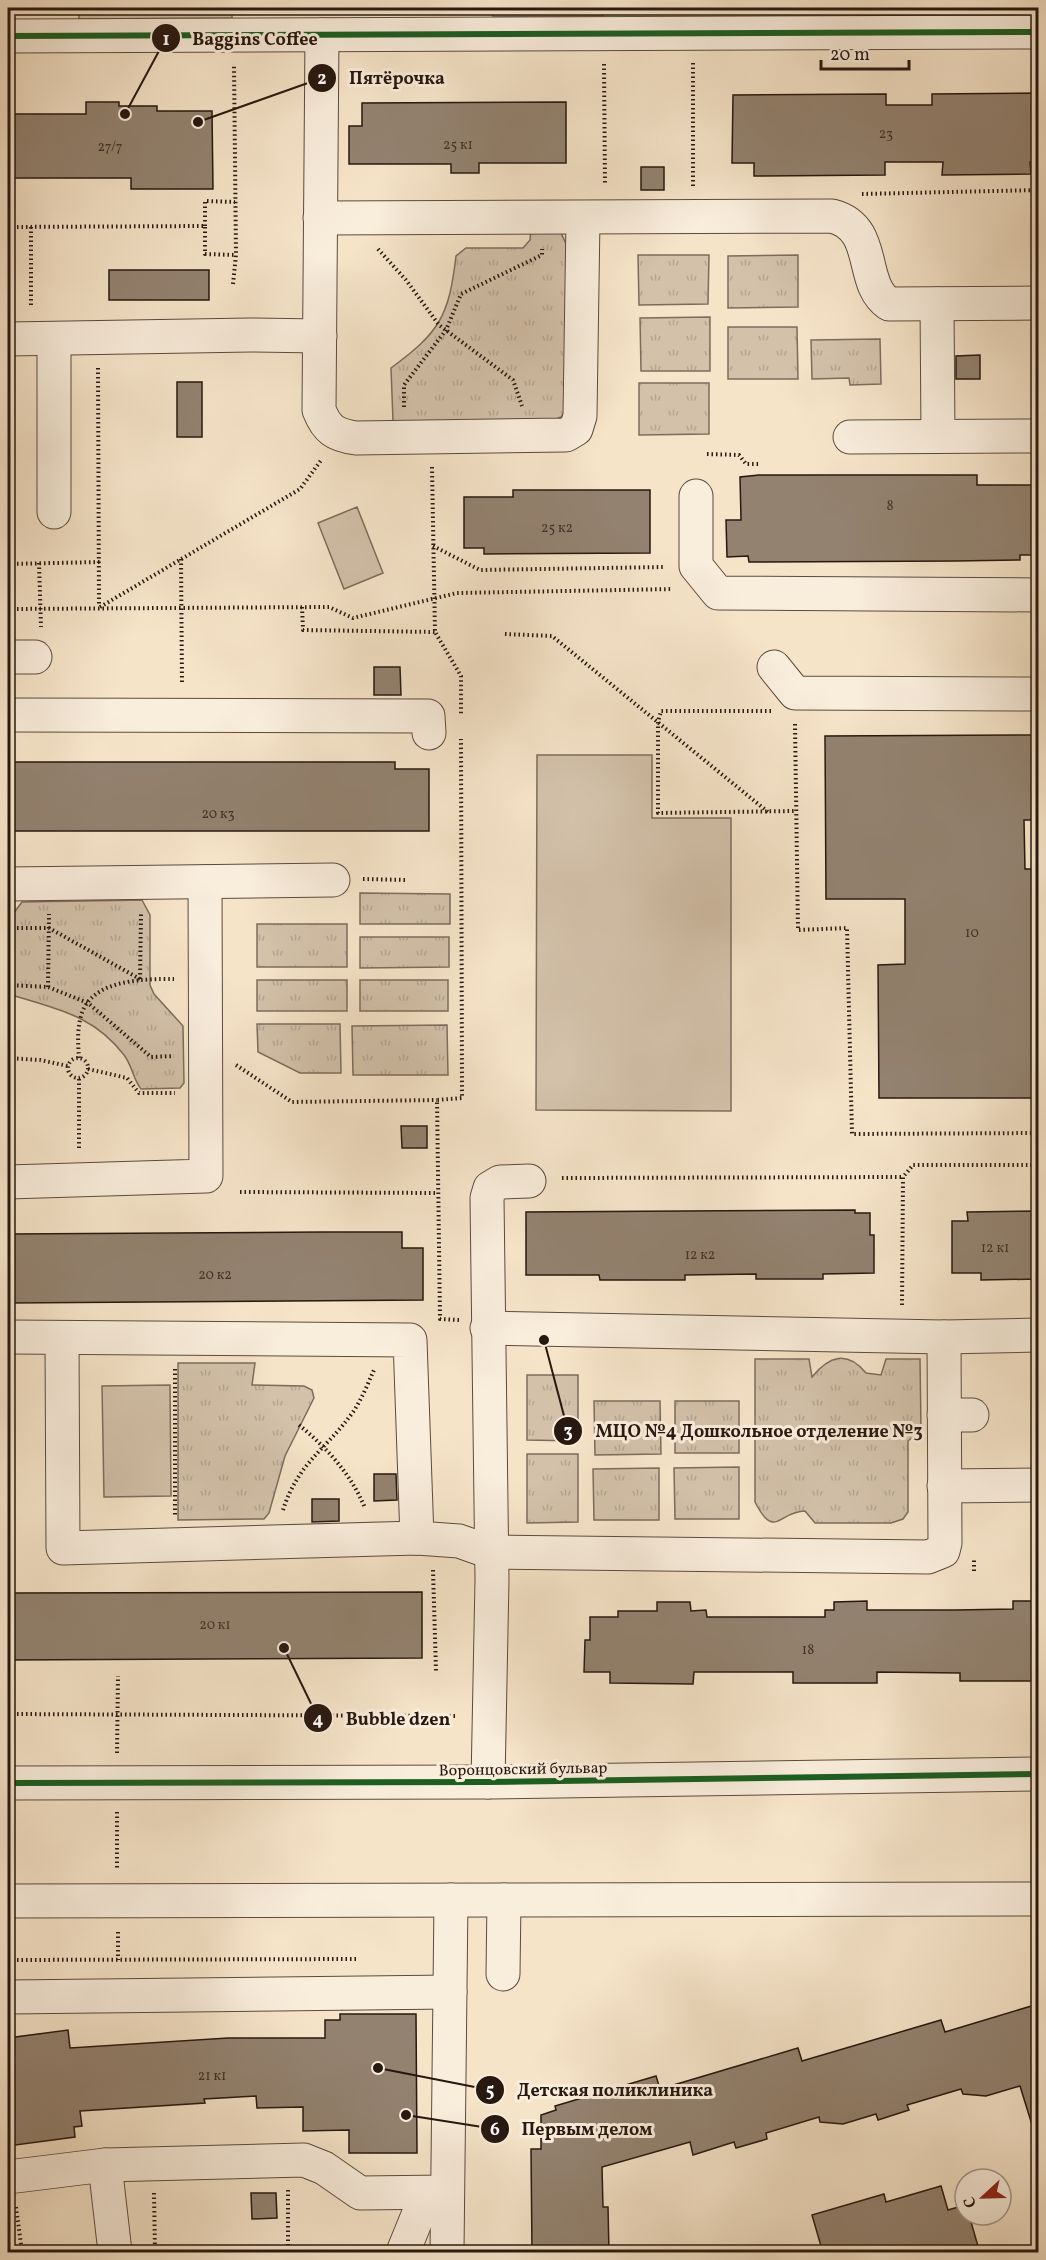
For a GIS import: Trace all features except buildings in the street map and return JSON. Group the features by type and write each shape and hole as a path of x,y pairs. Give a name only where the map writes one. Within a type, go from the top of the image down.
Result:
{"street":[{"path":"8,36 1038,32"},
{"path":"322,35 319,410 326,426 338,436 404,438 566,435 576,429 580,416 583,219"},
{"path":"320,218 583,219 832,216 845,220 863,242 881,299 889,304 1038,303"},
{"path":"937,304 938,436"},
{"path":"54,512 31,339 251,334 320,336"},
{"path":"850,437 1038,436"},
{"path":"696,496 690,578 718,593 1038,595"},
{"path":"774,668 795,702 1038,694"},
{"path":"8,715 428,716 429,733"},
{"path":"8,884 347,880"},
{"path":"8,1182 206,1176 205,882"},
{"path":"488,1782 490,1552 474,1324 487,1198 490,1188 500,1182 529,1181"},
{"path":"474,1324 944,1337 1038,1335"},
{"path":"8,1337 410,1340 425,1550"},
{"path":"62,1338 63,1548 370,1540 425,1550 459,1541 490,1552 928,1557 943,1551 945,1543 944,1486 958,1415 944,1337"},
{"path":"944,1486 1038,1485"},
{"name":"Воронцовский бульвар","path":"8,1783 488,1782 1038,1774"},
{"path":"8,1901 1038,1899"},
{"path":"447,2253 437,2192 450,1992 451,1900"},
{"path":"503,1974 504,1900"},
{"path":"8,1997 450,1992"},
{"path":"12,2188 105,2165 304,2160 324,2168 360,2193 437,2192"},
{"path":"105,2165 115,2253"},
{"path":"403,2253 437,2192"}],"path":[{"path":"603,52 605,187"},
{"path":"693,53 693,197"},
{"path":"232,284 236,255 234,65"},
{"path":"859,194 1038,190"},
{"path":"235,201 205,201 205,254 236,255"},
{"path":"404,438 404,386 446,330 461,294 542,255 543,219"},
{"path":"8,227 205,226"},
{"path":"31,227 31,339"},
{"path":"375,246 406,280 440,325 513,380 523,410"},
{"path":"98,357 99,607"},
{"path":"99,607 300,489 338,436"},
{"path":"707,454 739,454 746,465 759,464"},
{"path":"431,456 435,632 461,676 461,722"},
{"path":"433,546 480,570 690,578"},
{"path":"181,558 182,686"},
{"path":"8,564 100,562"},
{"path":"8,609 329,607 353,618 457,593 690,578"},
{"path":"302,607 303,630 435,632"},
{"path":"505,634 552,636 768,812"},
{"path":"795,811 658,813 658,722 661,711 795,702 798,930 847,928 852,1134 1038,1133"},
{"path":"231,1062 292,1102 462,1098 461,733"},
{"path":"347,880 408,880"},
{"path":"48,987 49,907"},
{"path":"141,908 141,979"},
{"path":"8,928 49,928 141,979"},
{"path":"79,1058 80,1017 88,1003 110,985 141,979 180,979"},
{"path":"8,985 48,987 88,1003 151,1057 179,1056"},
{"path":"8,1058 40,1060 68,1066"},
{"path":"79,1058 70,1061 68,1066 70,1075 83,1077 88,1069"},
{"path":"79,1058 85,1062 88,1069"},
{"path":"88,1069 127,1078 139,1093 178,1093"},
{"path":"79,1078 79,1153"},
{"path":"437,1100 436,1193 440,1319 474,1324"},
{"path":"902,1312 903,1177 913,1165 1038,1165"},
{"path":"562,1178 903,1177"},
{"path":"240,1192 436,1193"},
{"path":"174,1338 176,1545"},
{"path":"275,1543 288,1493 303,1468 354,1410 380,1355 380,1340"},
{"path":"299,1425 323,1445 359,1495 368,1514 370,1540"},
{"path":"425,1550 436,1671"},
{"path":"118,1676 118,1960"},
{"path":"8,1714 461,1716"},
{"path":"8,1960 367,1959"},
{"path":"288,2160 288,2253"},
{"path":"153,2164 154,2253"},
{"path":"12,2188 22,2253"}],"green space":[{"path":"79,8 232,8 232,18 79,19"},
{"path":"493,8 603,8 603,16 493,17"},
{"path":"858,8 973,8 973,15 858,15"},
{"path":"531,228 561,233 568,248 569,408 561,417 551,421 393,421 391,368 421,344 439,321 450,294 456,256 466,248 523,248 530,240"},
{"path":"638,255 709,255 708,304 639,305"},
{"path":"798,255 798,307 728,308 728,256"},
{"path":"710,317 710,371 641,371 640,318"},
{"path":"728,327 797,327 798,379 728,379"},
{"path":"880,339 881,384 850,385 849,378 812,379 811,340"},
{"path":"639,383 709,383 709,434 639,435"},
{"path":"357,507 383,573 344,589 318,523"},
{"path":"537,755 652,755 652,818 731,818 731,1111 536,1110"},
{"path":"360,893 450,894 450,924 360,924"},
{"path":"142,900 150,915 150,985 154,994 183,1026 184,1083 180,1088 141,1089 124,1055 101,1031 75,1016 15,996 13,987 13,914 22,902"},
{"path":"257,924 347,924 347,967 257,967"},
{"path":"360,937 449,937 449,967 360,968"},
{"path":"257,980 347,980 347,1011 257,1011"},
{"path":"360,980 448,980 448,1011 360,1011"},
{"path":"257,1024 340,1024 341,1073 300,1073 258,1052"},
{"path":"447,1025 448,1075 353,1075 352,1026"},
{"path":"838,1358 852,1361 866,1373 881,1375 886,1359 920,1359 921,1430 908,1441 908,1512 903,1519 891,1523 815,1523 805,1511 796,1512 773,1522 762,1514 755,1502 755,1359 809,1359 812,1377 825,1364"},
{"path":"178,1363 255,1363 252,1385 304,1386 312,1390 314,1398 285,1456 269,1513 264,1519 178,1520"},
{"path":"527,1375 578,1375 578,1441 527,1440"},
{"path":"170,1385 171,1496 104,1497 102,1386"},
{"path":"594,1401 660,1401 661,1454 595,1455"},
{"path":"675,1401 739,1401 739,1453 675,1453"},
{"path":"527,1454 578,1454 578,1522 527,1523"},
{"path":"739,1467 739,1519 675,1519 674,1468"},
{"path":"659,1468 659,1520 594,1520 593,1469"}],"cycle path":[{"path":"8,36 1038,32"},
{"path":"8,1783 488,1782 1038,1774"}],"place":[{"name":"Baggins Coffee","path":"125,114"},
{"name":"Пятёрочка","path":"198,122"},
{"name":"МЦО №4 Дошкольное отделение №3","path":"544,1340"},
{"name":"Bubble dzen","path":"284,1648"},
{"name":"Детская поликлиника","path":"378,2068"},
{"name":"Первым делом","path":"406,2115"}]}
